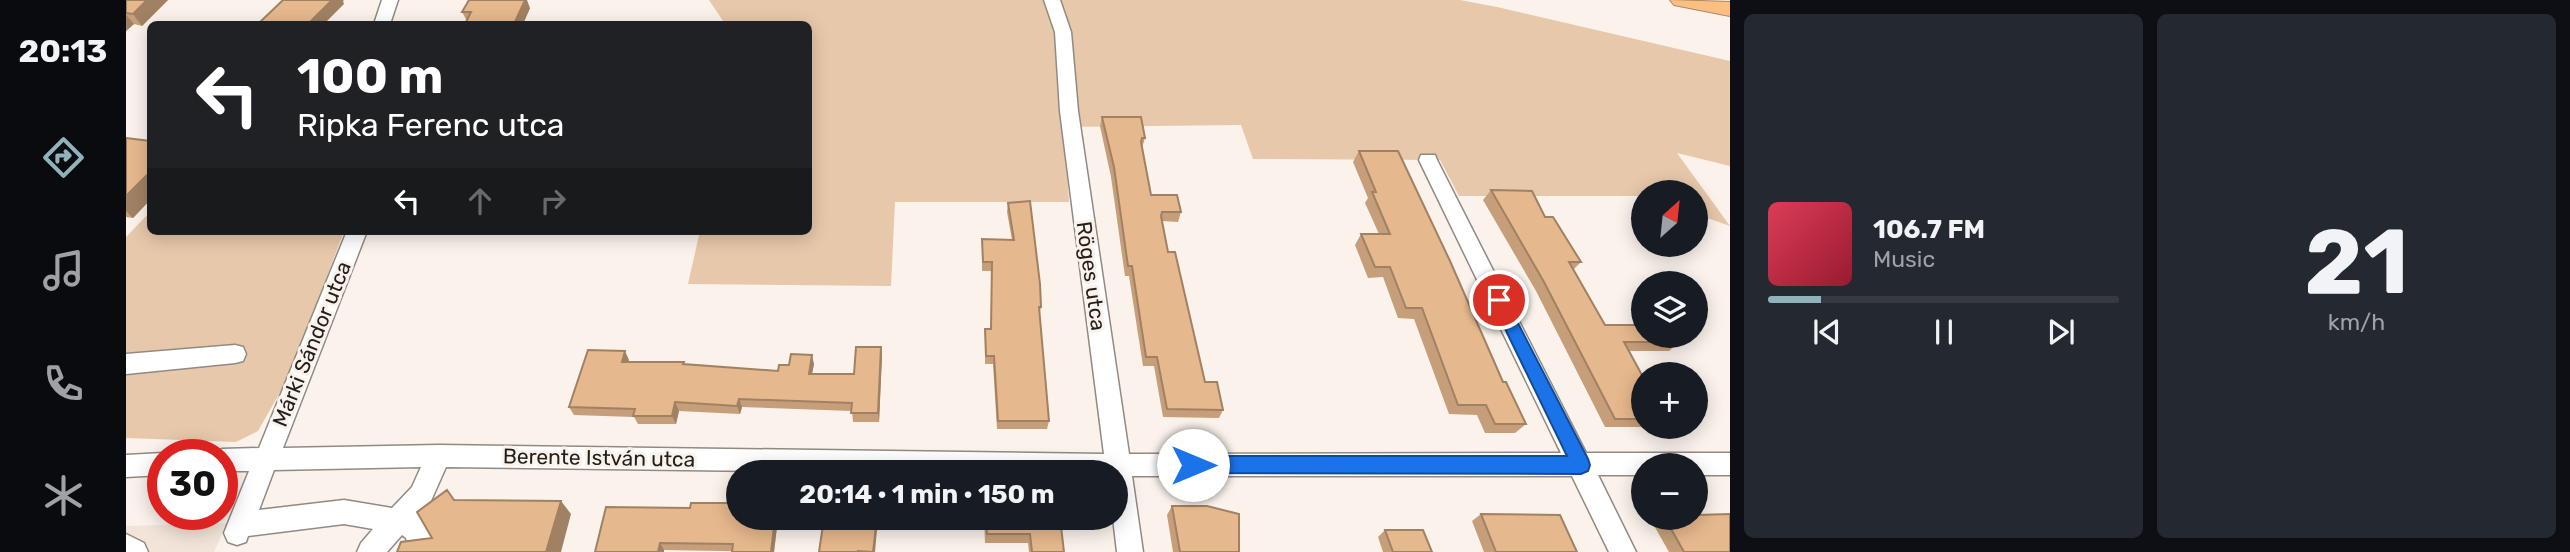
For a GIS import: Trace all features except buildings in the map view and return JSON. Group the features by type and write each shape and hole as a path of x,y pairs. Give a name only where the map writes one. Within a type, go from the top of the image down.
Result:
{"highway":[{"path":"1682,0 1730,9"}],"street":[{"path":"383,21 390,0"},
{"name":"Röges utca","path":"1052,0 1063,32 1069,111 1116,460"},
{"path":"1429,160 1623,552"},
{"name":"Márki Sándor utca","path":"355,235 239,529 344,512 399,522"},
{"path":"126,364 235,354"},
{"path":"370,552 421,495 439,456"},
{"name":"Berente István utca","path":"238,459 439,456 740,460"},
{"name":"Berente István utca","path":"1128,465 1730,464"},
{"path":"126,466 147,465"},
{"path":"399,522 410,525 418,532 420,545"},
{"name":"Röges utca","path":"1127,530 1130,552"},
{"path":"126,547 135,552"}],"shaded area":[{"path":"709,0 1460,0 1730,61 1730,166 1677,153 1697,180 1631,180 1631,196 1459,196 1440,160 1253,159 1241,125 1064,127 1069,202 895,202 891,286 688,284 699,235 812,235 812,21 723,21"},
{"path":"1708,196 1730,226 1708,218"},
{"path":"147,215 147,235 343,235 291,373 258,431 238,441 126,438 126,237"},
{"path":"147,525 147,530 224,530 214,552 126,552 126,526"}],"route":[{"path":"1193,465 1581,465 1499,300"}]}
